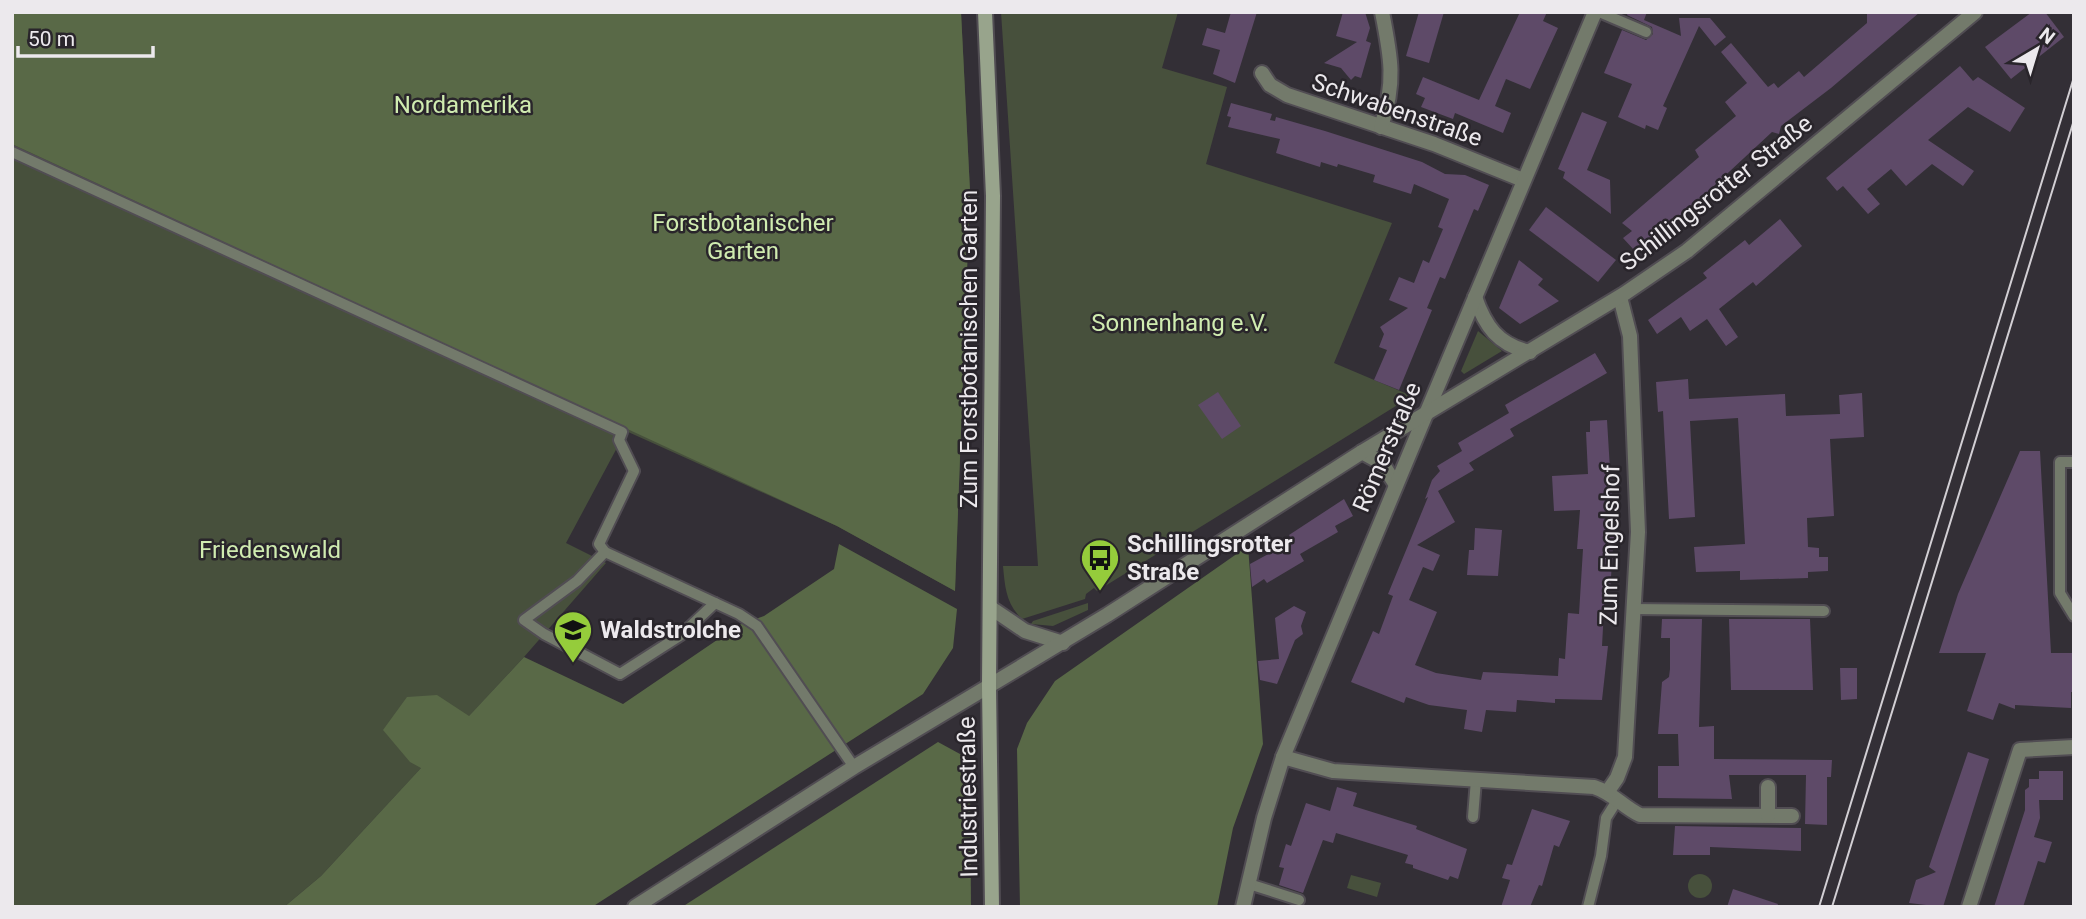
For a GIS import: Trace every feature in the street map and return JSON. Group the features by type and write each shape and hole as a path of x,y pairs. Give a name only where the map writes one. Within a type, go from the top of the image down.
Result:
{"main road":[{"name":"Zum Forstbotanischen Garten","path":"985,12 993,196 989,686"},
{"name":"Industriestraße","path":"989,686 992,907"}],"street":[{"path":"1381,127 1391,98 1392,72 1382,12"},
{"name":"Römerstraße","path":"1243,907 1283,757 1523,180 1597,12"},
{"name":"Schillingsrotter Straße","path":"635,907 854,767 1063,643 1362,452 1620,297 1687,251 1968,14"},
{"name":"Schwabenstraße","path":"1262,73 1270,85 1287,95 1434,144 1523,180"},
{"path":"1475,297 1490,331 1508,345 1530,352"},
{"name":"Zum Engelshof","path":"1613,795 1625,757 1638,532 1630,336 1620,297"},
{"path":"1362,452 1381,463 1396,485"},
{"path":"991,608 1025,631 1063,643"},
{"path":"1969,907 2020,750 2074,747"},
{"path":"1283,757 1333,771 1594,787 1613,795 1640,814 1792,816"},
{"path":"1768,787 1768,815"}],"lane":[{"path":"1597,12 1646,32"},
{"path":"12,152 622,432 619,440 634,471 599,544 605,552 715,603 757,626 854,767"},
{"path":"2074,462 2060,462 2060,593 2074,616"},
{"path":"605,552 577,580 524,620 544,634 620,674 681,635 715,603"},
{"path":"1632,609 1824,611"},
{"path":"1473,817 1476,780"},
{"path":"1588,907 1613,795"},
{"path":"1249,884 1299,900"}],"green space":[{"path":"12,12 961,12 970,191 955,591 837,526 626,431 566,543 606,563 524,657 321,876 284,907 12,907"},
{"name":"Forstbotanischer Garten","path":"12,12 961,12 970,191 955,591 837,526 12,144"},
{"name":"Sonnenhang e.V.","path":"1001,12 1178,12 1162,68 1227,87 1206,164 1392,223 1334,363 1412,396 1097,591 1094,588 1086,594 1085,599 1022,619 1009,601 1003,566 1038,566"},
{"path":"1478,331 1502,351 1464,374 1461,371"},
{"path":"839,544 957,609 953,648 923,694 592,907 284,907 321,876 421,768 410,762 383,730 407,697 437,695 469,716 524,657 623,704 739,625 764,616 834,569"},
{"path":"1248,546 1263,744 1233,828 1217,907 1020,907 1017,749 1027,723 1055,681"},
{"path":"1088,603 1088,610 1053,626 1031,624 1033,621"},
{"path":"938,742 960,754 970,772 971,907 682,907"},
{"path":"1700,874 1709,877 1712,886 1709,895 1700,898 1691,895 1688,886 1691,877"},
{"path":"1351,875 1381,883 1377,897 1347,888"}],"building":[{"path":"1231,12 1257,12 1235,83 1213,74 1220,50 1202,45 1207,28 1225,33"},
{"path":"1343,12 1365,12 1370,28 1366,41 1371,43 1361,78 1355,76 1351,80 1341,68 1324,63 1357,42 1336,36"},
{"path":"1419,12 1444,12 1429,63 1406,56"},
{"path":"1520,12 1547,12 1543,21 1558,28 1530,89 1506,79 1495,106 1511,113 1503,133 1455,113 1453,119 1421,107 1425,98 1416,94 1423,77 1479,100"},
{"path":"1628,12 1647,12 1644,20 1681,36 1679,18 1710,18 1726,37 1715,46 1699,26 1663,106 1667,108 1658,130 1646,125 1645,129 1618,117 1632,84 1604,73 1622,30 1646,40 1653,34 1652,27 1627,15"},
{"path":"1867,12 1920,12 1831,88 1781,126 1779,134 1772,132 1688,210 1634,250 1623,238 1632,231 1622,223 1699,157 1695,150 1736,116 1725,102 1747,83 1721,52 1731,43 1768,87 1774,83 1778,88 1799,71 1804,77 1867,23"},
{"path":"2032,12 2045,12 2064,37 2011,79 1985,47"},
{"path":"1960,66 1973,81 1978,77 2025,108 2010,132 1968,107 1928,140 1974,171 1963,186 1932,164 1906,186 1891,169 1867,189 1880,204 1868,214 1843,186 1837,191 1826,178"},
{"path":"1231,103 1272,114 1270,120 1275,121 1276,117 1325,131 1422,162 1445,174 1465,175 1489,185 1478,211 1474,209 1445,279 1440,277 1427,308 1432,310 1399,390 1374,380 1387,350 1379,347 1384,334 1380,327 1408,308 1389,300 1399,277 1414,283 1423,260 1429,263 1443,229 1438,227 1449,199 1414,184 1411,194 1373,182 1375,175 1338,164 1337,167 1321,162 1320,167 1276,153 1280,139 1228,127 1231,117 1227,116"},
{"path":"1582,112 1607,122 1587,170 1610,180 1611,214 1563,178 1565,172 1558,169"},
{"path":"1546,207 1616,260 1598,282 1529,230"},
{"path":"1780,219 1802,246 1756,286 1753,282 1719,309 1738,337 1726,346 1707,319 1690,331 1681,317 1657,334 1648,320 1707,278 1703,273 1745,240 1749,245"},
{"path":"1519,260 1543,279 1538,285 1559,301 1520,324 1499,308"},
{"path":"1595,353 1607,373 1510,429 1514,436 1469,463 1474,470 1438,491 1455,522 1417,545 1440,555 1433,571 1423,567 1409,600 1437,612 1415,665 1436,673 1481,680 1483,672 1558,676 1559,658 1565,659 1568,613 1579,614 1583,549 1577,549 1580,510 1554,511 1552,476 1588,474 1586,432 1590,432 1590,421 1607,420 1614,535 1610,591 1605,591 1602,646 1608,646 1602,700 1555,699 1555,703 1517,700 1516,712 1486,710 1482,732 1464,729 1467,710 1429,705 1406,697 1404,703 1351,682 1373,631 1379,634 1393,596 1388,594 1428,497 1425,499 1432,480 1440,471 1437,466 1462,451 1458,443 1509,413 1505,405"},
{"path":"1688,379 1689,399 1785,394 1786,416 1840,414 1839,395 1862,393 1864,437 1830,439 1834,516 1807,518 1808,547 1819,548 1819,557 1828,557 1828,571 1808,572 1808,578 1740,580 1740,571 1696,572 1694,547 1745,544 1738,418 1690,421 1695,517 1669,519 1663,411 1658,412 1656,382"},
{"path":"1218,392 1241,426 1222,439 1198,405"},
{"path":"2020,451 2040,451 2051,653 2074,653 2074,692 2071,692 2071,708 2015,705 2015,709 1999,703 1993,720 1967,711 1986,653 1939,653 1958,594"},
{"path":"1344,499 1353,516 1335,526 1338,532 1300,554 1304,561 1267,583 1264,579 1252,587 1250,564 1292,541 1289,535"},
{"path":"1475,528 1502,530 1498,576 1467,575 1469,550 1474,550"},
{"path":"1294,606 1306,612 1301,626 1303,634 1295,640 1277,684 1260,680 1258,661 1279,659 1275,618"},
{"path":"1662,619 1702,619 1699,727 1714,726 1714,759 1832,760 1831,777 1827,777 1827,825 1805,824 1806,775 1729,775 1732,799 1658,798 1658,766 1679,766 1678,734 1658,734 1662,682 1669,677 1670,669 1670,638 1661,638"},
{"path":"1729,619 1810,619 1813,690 1731,690"},
{"path":"1840,668 1857,668 1857,699 1841,700"},
{"path":"1968,752 1989,759 1943,907 1909,903 1916,880 1936,872 1929,867"},
{"path":"2039,771 2063,771 2063,800 2039,800 2040,818 2034,837 2052,842 2045,863 2038,861 2023,907 1994,907 2025,810 2025,790 2029,787 2029,779 2039,779"},
{"path":"1337,787 1357,793 1353,806 1417,826 1416,829 1467,849 1458,879 1450,876 1448,880 1413,868 1413,865 1405,863 1408,855 1336,833 1333,843 1323,840 1303,893 1279,885 1284,868 1279,867 1286,844 1291,846 1306,803 1330,811"},
{"path":"1532,809 1570,821 1559,847 1554,845 1542,886 1539,885 1530,907 1501,907 1510,880 1502,878 1507,864 1512,865"},
{"path":"1675,826 1801,828 1801,851 1710,847 1710,855 1673,855"},
{"path":"1733,889 1778,904 1777,907 1727,907"}],"tram line":[{"path":"1819,907 2074,77"},
{"path":"1832,907 2074,120"}],"place":[{"name":"Schillingsrotter Straße","path":"1100,592"},
{"name":"Waldstrolche","path":"573,664"}],"park label":[{"name":"Nordamerika","path":"463,105"},
{"name":"Friedenswald","path":"270,550"}]}
